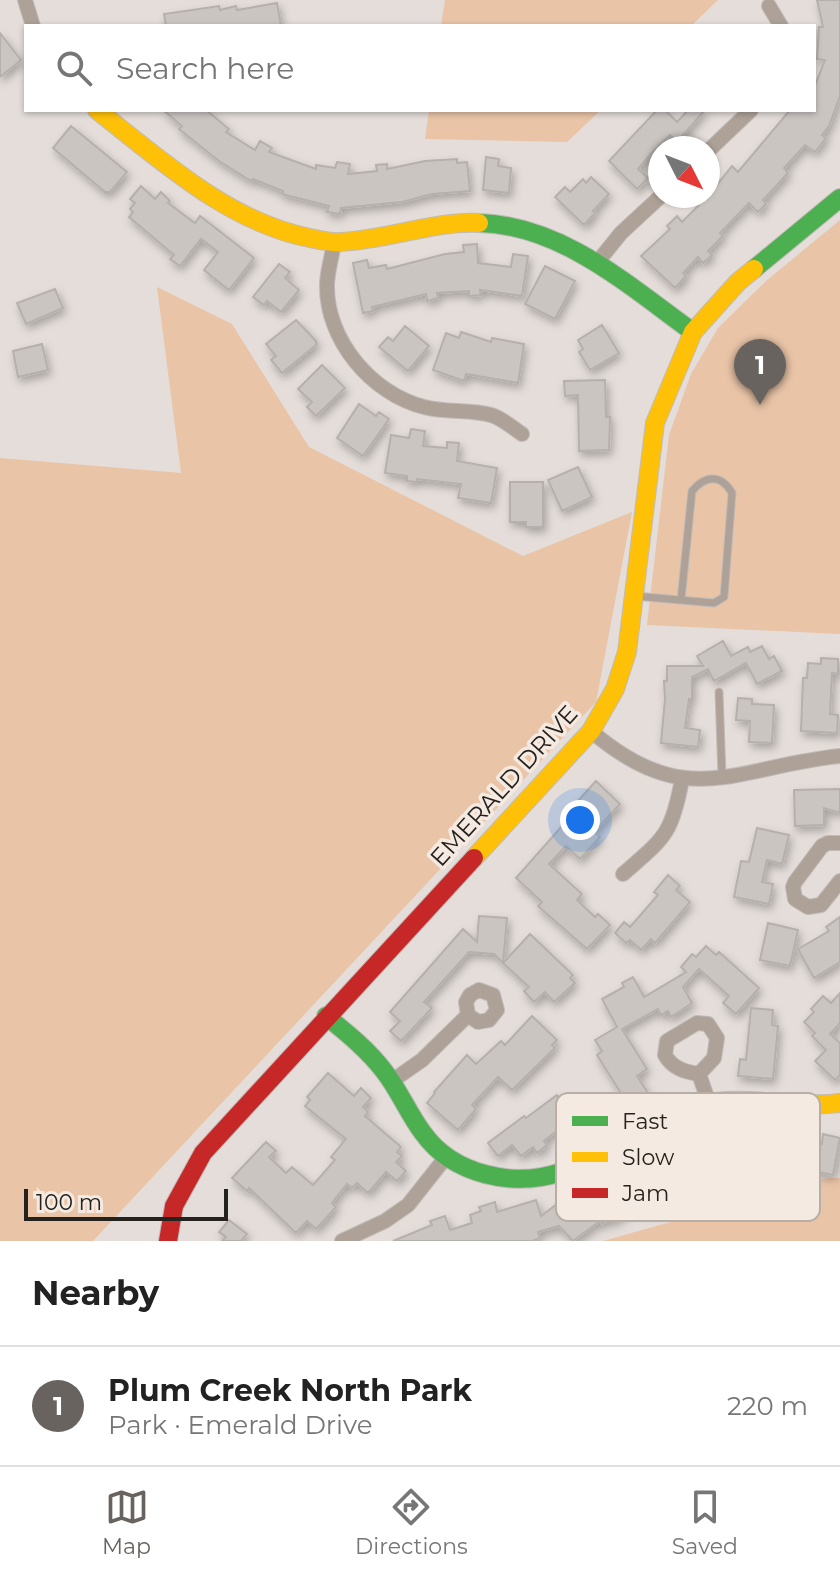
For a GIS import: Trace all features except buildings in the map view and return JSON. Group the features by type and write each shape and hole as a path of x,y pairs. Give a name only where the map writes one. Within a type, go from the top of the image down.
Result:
{"street":[{"path":"25,0 32,24"},
{"path":"769,6 780,24"},
{"path":"100,112 199,188 245,214 286,231 334,243 464,222 499,224 541,234 596,264 693,332"},
{"path":"720,140 749,112"},
{"name":"EMERALD DRIVE","path":"168,1241 174,1206 203,1153 591,731 615,689 627,652 655,423 693,332 738,282 840,198"},
{"path":"596,264 621,233 648,208"},
{"path":"334,243 327,286 334,323 347,351 367,375 391,392 423,407 493,415 522,434"},
{"path":"591,731 606,744 646,767 682,779 722,778 840,756"},
{"path":"623,874 665,837 676,810 682,779"},
{"path":"840,843 822,846 795,882 795,899 808,907 821,905 840,881"},
{"path":"392,1081 422,1060 468,1015"},
{"path":"326,1016 355,1040 392,1081 427,1141 446,1157 467,1169 505,1178 556,1173"},
{"path":"699,1074 706,1093"},
{"path":"820,1107 840,1103"},
{"path":"342,1241 385,1221 408,1205 446,1157"}],"lane":[{"path":"633,596 714,603 724,597 732,493 726,483 719,479 707,478 692,491 681,600"},
{"path":"719,692 722,778"}],"shaded area":[{"path":"445,0 718,0 693,24 441,24"},
{"path":"429,112 599,112 567,142 425,139"},
{"path":"840,220 840,634 647,625 669,435 691,374 718,328 766,281"},
{"path":"157,287 232,324 309,447 523,556 632,512 596,702 93,1241 0,1241 0,458 181,473"},
{"path":"840,1178 840,1241 603,1241 674,1221 820,1221 820,1180"}],"traffic: fast":[{"path":"754,269 840,198"},
{"path":"479,223 509,226 566,246 619,278 693,332"},
{"path":"326,1016 378,1063 423,1133 451,1159 467,1168 505,1178 524,1179 556,1173"}],"traffic: slow":[{"path":"100,112 197,187 223,204 280,230 336,242 358,241 444,225 479,223"},
{"path":"474,858 591,731 615,689 627,652 655,423 693,332 738,282 754,269"},
{"path":"820,1104 840,1103"}],"traffic: jam":[{"path":"168,1241 174,1206 203,1153 474,858"}],"place":[{"name":"Plum Creek North Park","path":"760,405"}]}
